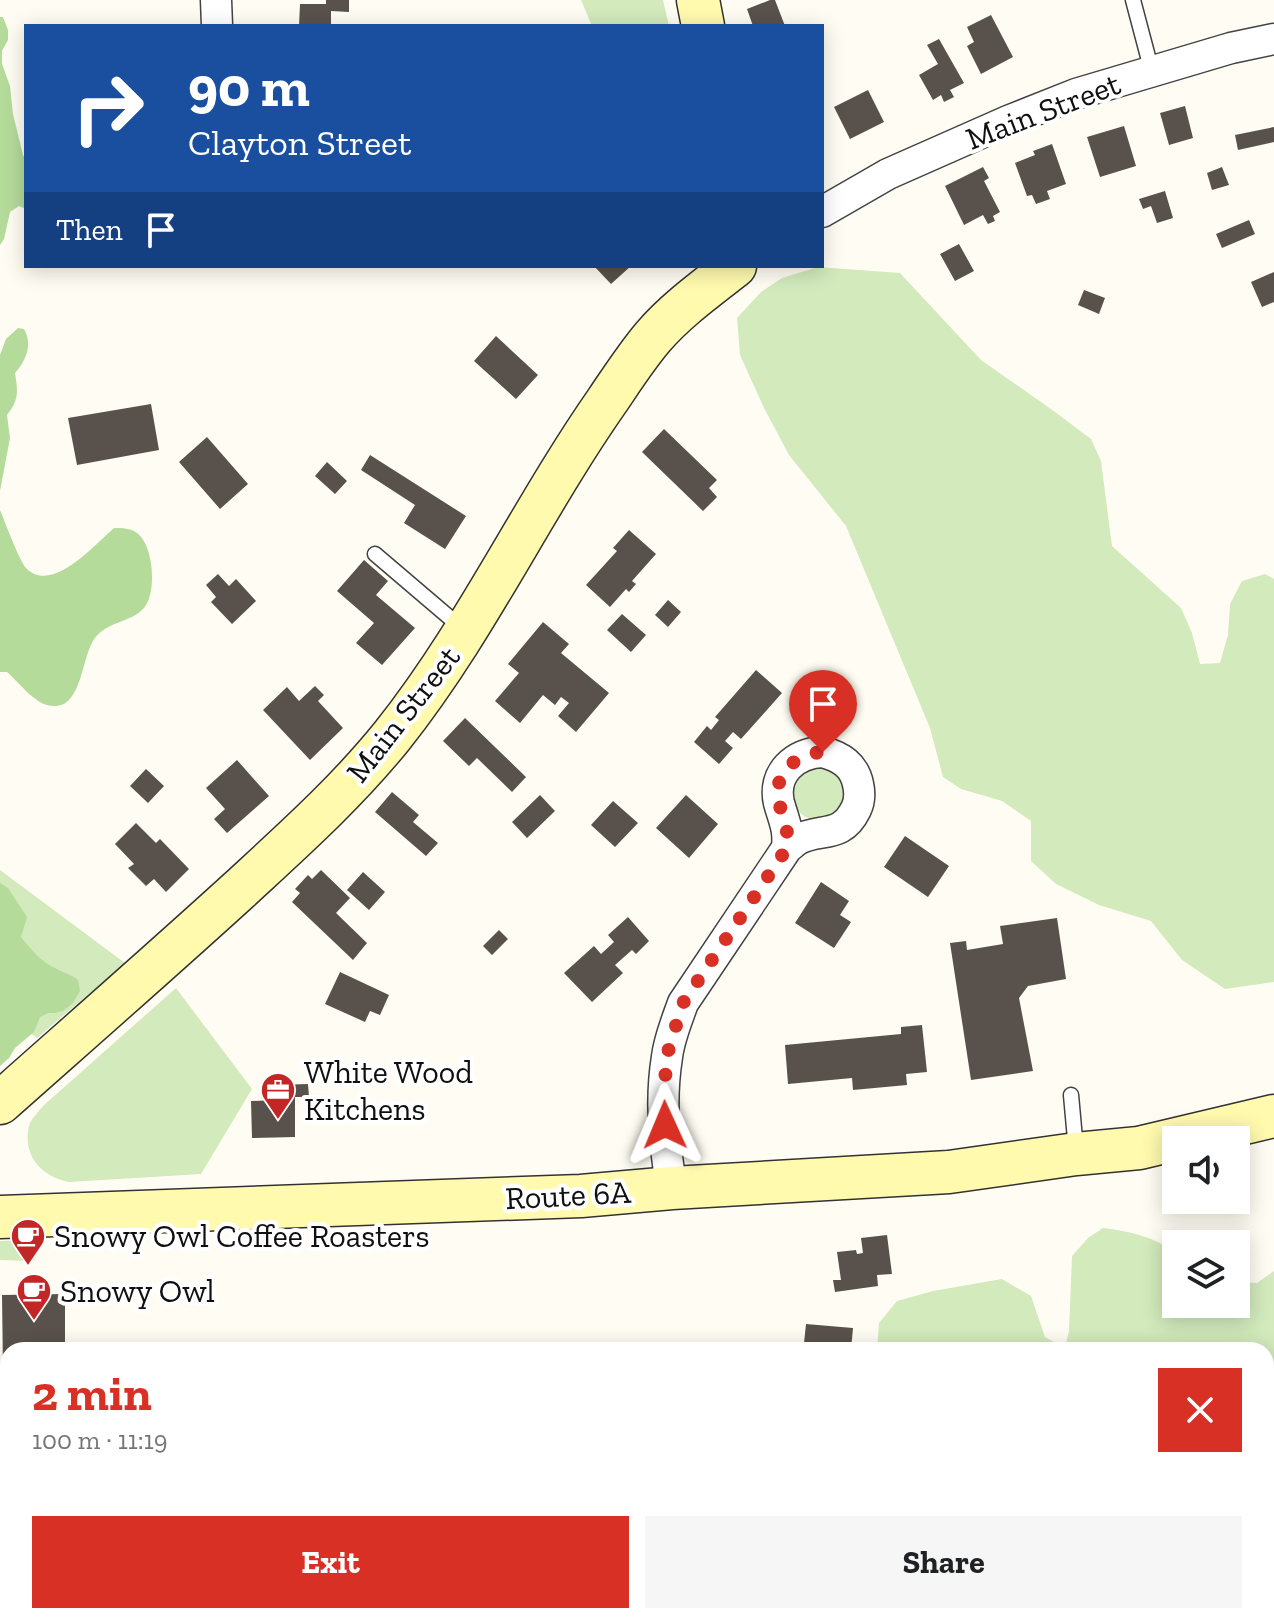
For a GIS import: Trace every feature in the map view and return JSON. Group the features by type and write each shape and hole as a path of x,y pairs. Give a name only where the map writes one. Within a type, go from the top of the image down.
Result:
{"main road":[{"path":"698,0 703,24"},
{"name":"Main Street","path":"0,1103 217,910 328,806 392,736 444,666 562,469 639,355 662,327 733,268"},
{"name":"Route 6A","path":"0,1217 581,1196 949,1172 1139,1148 1274,1116"}],"street":[{"path":"216,0 217,24"},
{"name":"Main Street","path":"824,211 888,174 1076,94 1231,48 1274,39"},
{"path":"672,1188 663,1106 667,1055 683,1003 787,848"}],"lane":[{"path":"1133,0 1152,72"},
{"path":"375,554 466,631"},
{"path":"1071,1095 1076,1154"}],"green space":[{"path":"581,0 663,0 669,24 591,24"},
{"path":"0,17 3,17 8,40 2,51 2,64 10,86 13,114 24,157 24,208 19,206 10,212 0,245"},
{"path":"824,267 900,273 981,360 1091,439 1101,461 1112,546 1181,608 1200,664 1220,663 1228,635 1230,604 1242,581 1265,574 1274,579 1274,982 1225,989 1182,960 1151,921 1099,905 1056,884 1031,861 1031,821 1002,801 961,789 943,777 930,728 846,526 789,455 740,355 737,318 761,292 782,278"},
{"path":"18,328 24,329 28,346 25,358 15,373 17,396 7,415 10,438 0,491 0,355 6,339"},
{"path":"0,510 23,564 36,575 48,575 73,564 114,528 134,531 147,548 152,569 148,601 139,613 98,634 89,649 76,690 64,704 49,706 42,703 7,672 0,672"},
{"path":"818,768 836,776 844,794 836,812 818,820 800,812 792,794 800,776"},
{"path":"0,870 125,963 37,1038 0,1012"},
{"path":"0,883 8,888 27,917 21,937 45,962 78,980 80,991 73,1003 63,1011 40,1017 34,1032 0,1066"},
{"path":"176,988 252,1089 201,1174 69,1182 50,1175 36,1163 28,1147 29,1126 33,1118"},
{"path":"1103,1228 1141,1236 1162,1245 1162,1318 1250,1318 1250,1283 1257,1283 1274,1271 1274,1342 1066,1342 1072,1256 1088,1238"},
{"path":"31,1240 39,1249 35,1259 0,1260 0,1241"},
{"path":"1002,1279 1031,1296 1045,1337 1054,1342 878,1342 879,1323 897,1301 933,1291"}],"building":[{"path":"326,0 349,0 349,12 331,11 331,24 299,24 300,4 326,4"},
{"path":"775,0 784,24 752,24 747,9"},
{"path":"991,15 1013,57 981,74 967,46 974,42 967,27"},
{"path":"939,39 964,83 950,90 954,97 944,102 941,95 933,100 919,75 938,64 927,45"},
{"path":"868,90 884,122 850,139 834,107"},
{"path":"1185,106 1193,138 1169,145 1160,113"},
{"path":"1124,126 1136,166 1100,177 1087,137"},
{"path":"1274,127 1274,142 1238,150 1235,135"},
{"path":"1052,144 1066,184 1047,191 1050,199 1036,204 1032,195 1027,196 1015,163 1035,155 1033,151"},
{"path":"983,167 989,178 984,181 1000,212 993,216 995,221 988,224 983,215 964,225 945,186"},
{"path":"1222,167 1229,185 1212,190 1207,173"},
{"path":"1165,191 1173,218 1157,223 1151,206 1143,209 1139,199"},
{"path":"1249,220 1255,234 1222,248 1216,234"},
{"path":"959,244 974,271 955,281 940,254"},
{"path":"596,268 629,268 611,284"},
{"path":"1274,272 1274,302 1262,307 1251,282"},
{"path":"1084,290 1105,298 1099,314 1078,305"},
{"path":"496,336 538,375 516,399 474,361"},
{"path":"151,404 159,450 77,465 68,418"},
{"path":"664,429 717,480 709,488 717,497 703,511 642,452"},
{"path":"207,437 248,484 220,509 179,462"},
{"path":"370,455 466,516 445,549 404,523 415,505 361,470"},
{"path":"327,462 347,481 335,494 315,476"},
{"path":"629,530 656,554 632,581 636,584 629,592 626,589 610,607 586,585 617,551 613,548"},
{"path":"364,560 388,581 376,595 415,628 382,665 356,643 374,623 337,591"},
{"path":"218,574 229,586 236,579 256,601 232,624 211,602 216,597 206,585"},
{"path":"668,600 681,612 668,627 655,615"},
{"path":"622,614 646,635 631,652 607,630"},
{"path":"543,622 569,644 561,653 609,693 576,732 558,716 569,703 561,697 555,705 543,695 520,723 495,701 519,673 508,664"},
{"path":"756,670 782,693 741,739 733,732 725,741 733,748 719,764 694,742 707,726 711,730 719,720 715,717"},
{"path":"315,686 324,695 318,701 343,728 310,760 263,710 287,687 299,701"},
{"path":"465,718 526,777 512,792 477,758 469,766 443,741"},
{"path":"237,760 269,796 227,833 214,819 225,809 206,788"},
{"path":"146,769 164,786 148,803 130,786"},
{"path":"392,792 419,815 413,822 438,843 426,856 375,812"},
{"path":"540,795 555,811 527,838 512,822"},
{"path":"686,795 718,824 689,858 656,828"},
{"path":"613,801 638,823 615,847 591,825"},
{"path":"136,823 156,843 160,839 189,869 166,892 154,879 146,886 128,868 134,864 115,844"},
{"path":"905,836 949,866 928,897 884,867"},
{"path":"321,870 350,898 336,913 367,943 353,960 292,902 300,893 295,889 308,875 312,879"},
{"path":"363,872 385,892 369,910 347,890"},
{"path":"821,882 849,901 840,915 851,922 834,948 795,923"},
{"path":"628,917 649,941 636,954 632,950 615,965 623,973 592,1002 564,973 594,946 601,954 614,942 608,935"},
{"path":"1057,918 1066,979 1028,986 1019,998 1033,1071 971,1080 950,943 966,941 967,950 1003,944 1000,926"},
{"path":"499,930 508,939 492,955 483,946"},
{"path":"340,972 389,995 380,1015 370,1011 365,1022 325,1004"},
{"path":"922,1025 927,1072 906,1074 907,1085 853,1090 852,1078 788,1084 785,1045 901,1034 901,1027"},
{"path":"308,1084 309,1097 295,1097 295,1137 252,1138 251,1101 275,1100 275,1085"},
{"path":"887,1235 892,1274 877,1275 878,1286 835,1292 833,1280 841,1280 837,1252 856,1250 857,1254 863,1253 861,1238"},
{"name":"Snowy Owl","path":"65,1294 65,1342 3,1342 2,1295"},
{"path":"806,1324 853,1328 852,1342 804,1342"}],"place":[{"name":"White Wood Kitchens","path":"278,1121"},
{"name":"Snowy Owl Coffee Roasters","path":"28,1267"},
{"name":"Snowy Owl","path":"34,1322"}],"route":[{"path":"665,1125 663,1106 667,1055 683,1003 787,848 789,833 779,801 781,776 788,765 799,757 823,752"}]}
